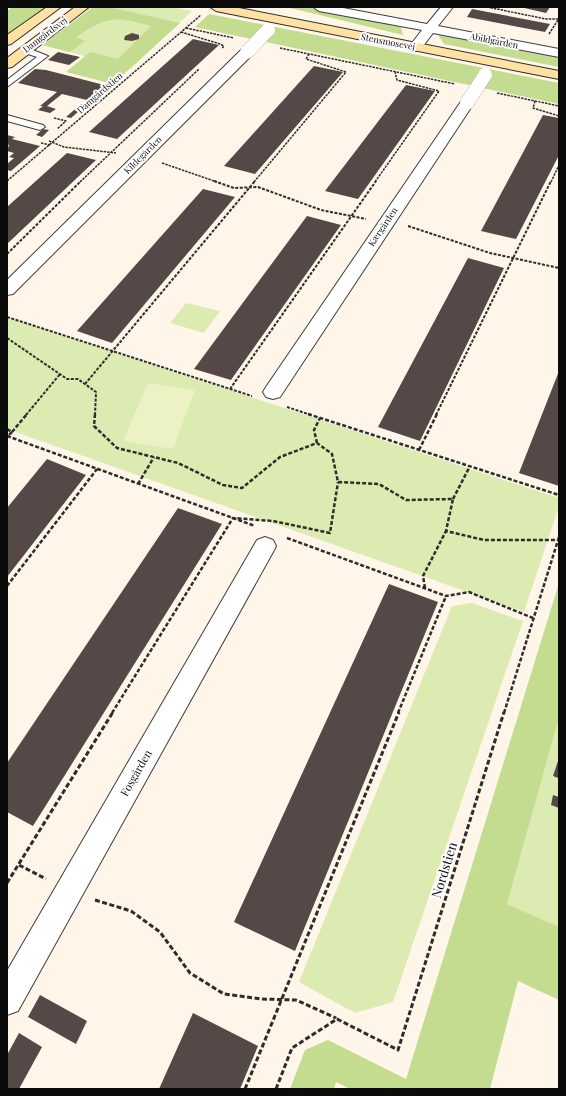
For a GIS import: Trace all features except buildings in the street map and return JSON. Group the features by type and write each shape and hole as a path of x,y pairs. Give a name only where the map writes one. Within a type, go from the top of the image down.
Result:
{"street":[{"name":"Damgårdsvej","path":"7,41 55,7"},
{"name":"Damgårdsvej","path":"7,64 83,7"},
{"name":"Stensmosevej","path":"216,7 559,75"},
{"name":"Abildgården","path":"323,7 559,53"},
{"path":"415,47 447,7"},
{"name":"Kildegården","path":"7,290 140,158 244,45 268,30 279,20"},
{"name":"Kærgården","path":"273,392 493,62"},
{"name":"Fosgården","path":"7,1000 265,546"}],"lane":[{"path":"7,84 44,56 25,50"},
{"path":"7,118 40,127"}],"path":[{"path":"486,7 546,19 559,20"},
{"name":"Damgårdstien","path":"7,181 202,15"},
{"path":"186,28 244,45"},
{"path":"181,32 224,46 218,52"},
{"path":"279,47 457,85"},
{"path":"85,384 346,72 306,59 309,54"},
{"path":"7,254 201,67"},
{"path":"230,389 439,91 397,80 395,72"},
{"path":"496,93 559,106"},
{"path":"535,101 533,108 559,116"},
{"path":"42,143 50,145"},
{"path":"53,143 80,149 112,152 140,158 176,167 234,188 258,187 322,210 342,215 352,215 386,224 398,223 490,253 559,268"},
{"path":"419,450 559,165"},
{"path":"7,338 68,379 78,379 96,392 94,426 117,448 178,463 223,485 242,488 280,457 316,443"},
{"path":"8,436 60,374"},
{"path":"7,883 233,518 273,521 330,533 338,482 332,454 316,443 314,430 320,418"},
{"path":"7,429 12,432"},
{"path":"138,484 154,457"},
{"path":"425,588 423,576 446,531 452,499 470,466"},
{"path":"7,586 97,469"},
{"path":"338,482 379,484 406,500 452,499"},
{"path":"446,531 484,540 558,539"},
{"name":"Nordstien","path":"337,1019 398,1050 558,539"},
{"path":"245,1089 446,596"},
{"path":"19,865 69,891 131,912 160,932 190,973 224,994 296,1000 337,1019"},
{"path":"276,1089 292,1048 337,1019"}],"green space":[{"path":"12,7 46,7 7,35 7,11"},
{"path":"93,7 171,7 192,11 131,68 42,45"},
{"path":"93,7 108,7 180,23 113,84 66,72 90,52 118,59 151,26 129,21 112,20 96,25 76,37 85,41 70,52 42,45"},
{"path":"286,7 306,7 401,27 403,35"},
{"path":"209,14 559,83 559,104 195,27"},
{"path":"437,33 559,56 559,67 444,44"},
{"path":"186,303 220,311 204,333 170,323"},
{"path":"7,317 559,498 559,506 524,612 7,429"},
{"path":"148,383 195,390 173,449 123,441"},
{"path":"559,583 559,718 507,904 559,927 559,1000 518,981 490,1089 350,1089 336,1082 334,1089 290,1089 305,1050 328,1040 406,1079"},
{"path":"472,603 523,621 393,1002 355,1013 299,982 452,606"},
{"path":"559,718 559,927 507,904"}]}
